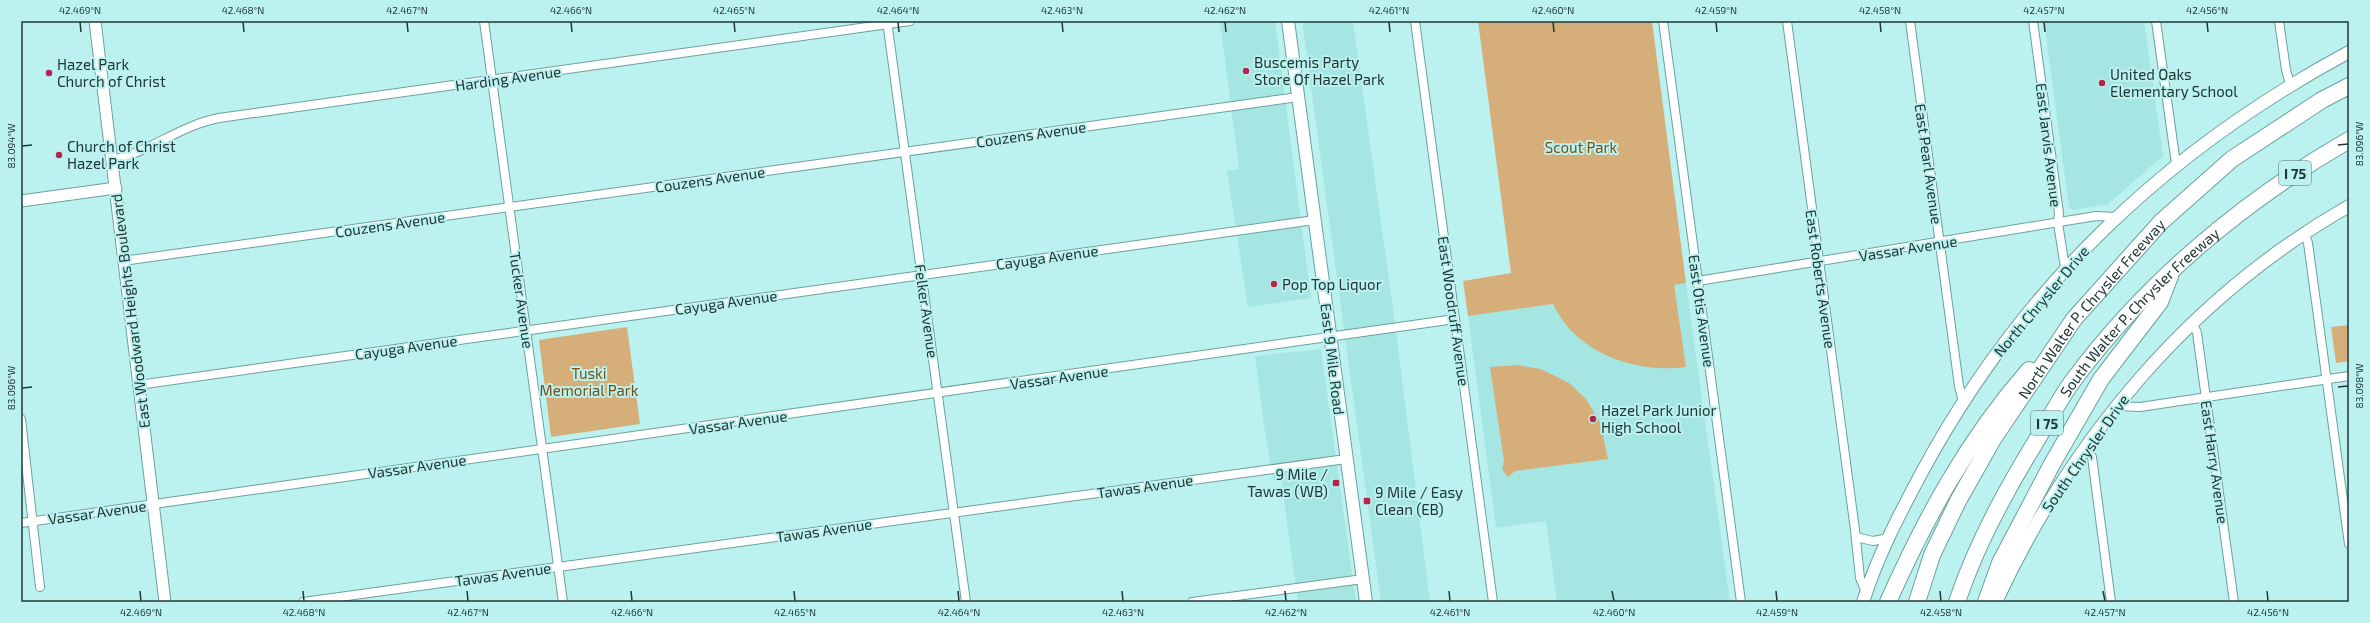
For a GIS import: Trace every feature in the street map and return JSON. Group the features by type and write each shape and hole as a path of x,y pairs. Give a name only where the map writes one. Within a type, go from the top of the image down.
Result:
{"highway":[{"name":"North Walter P. Chrysler Freeway","path":"1917,602 1932,556 1958,501 1993,439 2074,320 2161,222 2232,159 2322,100 2349,86"},
{"name":"South Walter P. Chrysler Freeway","path":"1957,602 1982,539 2012,481 2072,383 2117,326 2173,269 2224,226 2276,186 2349,140"},
{"path":"1986,602 2000,563 2023,515 2101,379 2160,302 2173,269"},
{"path":"1888,602 1927,517 1986,423 2074,320"}],"main road":[{"name":"East 9 Mile Road","path":"1288,21 1366,602"},
{"name":"North Chrysler Drive","path":"1864,597 1889,538 1927,463 1963,402 1990,362 2065,268 2176,164 2290,84 2349,52"},
{"name":"South Chrysler Drive","path":"1996,602 2041,516 2086,446 2116,406 2167,348 2251,272 2304,233 2349,206"}],"street":[{"name":"East Woodward Heights Boulevard","path":"95,21 164,602"},
{"name":"Tucker Avenue","path":"484,21 563,602"},
{"name":"Harding Avenue","path":"112,160 128,156 176,132 211,119 887,23 910,21"},
{"name":"East Woodruff Avenue","path":"1415,21 1493,602"},
{"name":"East Otis Avenue","path":"1663,21 1741,602"},
{"name":"East Roberts Avenue","path":"1787,21 1856,537 1860,578 1864,597"},
{"name":"East Pearl Avenue","path":"1910,21 1959,386 1963,402"},
{"name":"East Jarvis Avenue","path":"2033,21 2065,268"},
{"path":"2156,21 2176,164"},
{"path":"2279,21 2286,70 2290,84"},
{"name":"Felker Avenue","path":"887,23 966,602"},
{"name":"Couzens Avenue","path":"123,261 1298,97"},
{"path":"21,201 116,188"},
{"name":"Vassar Avenue","path":"1698,281 2096,216 2118,217"},
{"name":"Cayuga Avenue","path":"138,385 1315,220"},
{"path":"2304,233 2308,243 2349,544"},
{"name":"Vassar Avenue","path":"21,523 1331,338 1455,319"},
{"name":"East Harry Avenue","path":"2193,323 2197,333 2234,602"},
{"path":"2116,406 2140,407 2349,376"},
{"path":"21,419 34,522 40,587"},
{"path":"2086,446 2092,457 2111,602"},
{"name":"Tawas Avenue","path":"303,602 1346,459"},
{"path":"1856,537 1873,541 1889,538"},
{"path":"1192,602 1363,579"}],"shaded area":[{"path":"1220,21 1275,21 1311,298 1248,307 1227,171 1239,169"},
{"path":"1302,21 1353,21 1394,316 1430,602 1381,602"},
{"name":"United Oaks Elementary School","path":"2044,21 2144,21 2163,156 2108,204 2073,210 2069,207"},
{"name":"Hazel Park Junior High School","path":"1686,283 1730,602 1557,602 1546,521 1496,528 1468,316"},
{"path":"1321,349 1356,602 1298,602 1281,479 1273,480 1264,425 1255,356"}],"green space":[{"name":"Scout Park","path":"1478,21 1652,21 1686,283 1674,285 1686,367 1647,367 1628,363 1609,356 1576,336 1563,321 1553,304 1468,316 1463,281 1511,273"},
{"path":"2349,325 2349,361 2336,363 2331,327"},
{"name":"Tuski Memorial Park","path":"627,327 640,424 551,437 539,340"},
{"path":"1517,365 1541,369 1569,383 1586,399 1600,422 1608,459 1515,471 1508,477 1502,469 1504,461 1490,367"}],"place":[{"name":"Buscemis Party Store Of Hazel Park","path":"1246,71"},
{"name":"Hazel Park Church of Christ","path":"49,73"},
{"name":"United Oaks Elementary School","path":"2102,83"},
{"name":"Church of Christ Hazel Park","path":"59,155"},
{"name":"Pop Top Liquor","path":"1274,284"},
{"name":"Hazel Park Junior High School","path":"1593,419"},
{"name":"9 Mile / Tawas (WB)","path":"1336,483"},
{"name":"9 Mile / Easy Clean (EB)","path":"1367,501"}]}
